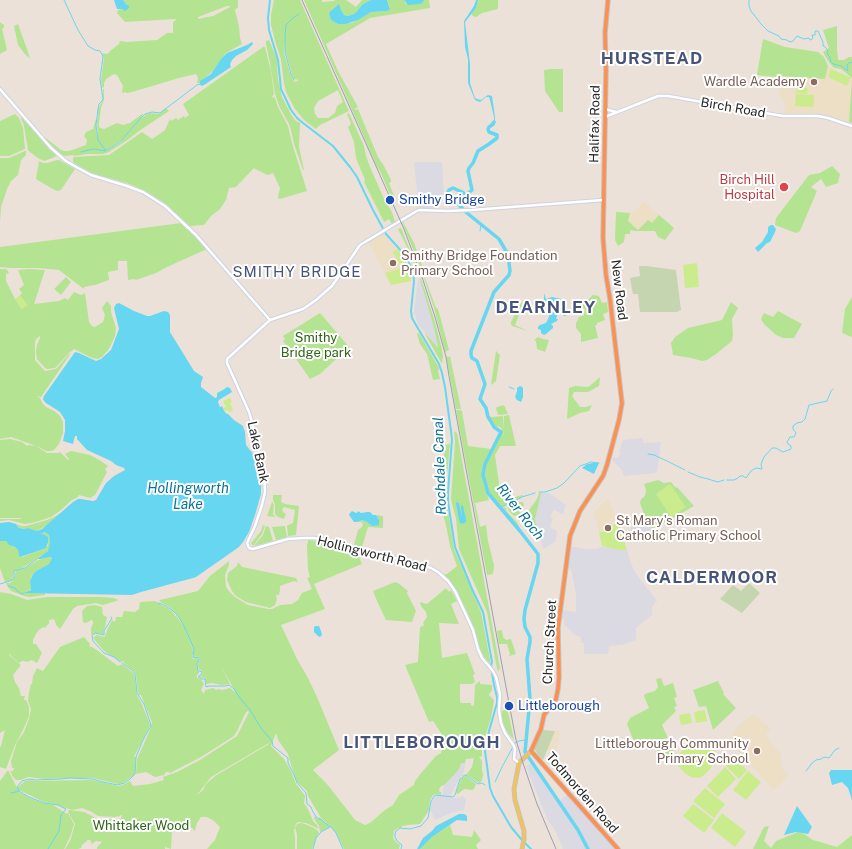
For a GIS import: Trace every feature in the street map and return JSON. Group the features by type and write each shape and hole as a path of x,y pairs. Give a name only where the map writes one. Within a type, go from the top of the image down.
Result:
{"highway":[{"name":"Halifax Road","path":"603,200 608,0"},
{"name":"New Road","path":"564,581 570,536 580,511 602,476 608,462 622,403 604,250 603,200"},
{"name":"Church Street","path":"530,751 541,729 544,715 556,699 559,677 558,628 564,581"},
{"name":"Todmorden Road","path":"530,751 618,849"}],"main road":[{"path":"0,90 51,148 66,161 91,175 143,192 165,206 196,235 270,320 303,309 316,300 331,288 360,246 416,211 457,211 603,200"},
{"name":"Birch Road","path":"605,117 658,96 668,96 783,116 818,116 852,126"},
{"path":"605,110 616,112"},
{"path":"605,110 613,114"},
{"name":"Lake Bank","path":"248,546 265,492 264,472 249,412 227,363 227,359 270,320"},
{"name":"Hollingworth Road","path":"248,546 251,549 288,539 314,538 431,568 444,576 455,591 473,630 482,658 494,673 498,681 501,723 514,745 514,759 518,763"},
{"name":"Church Street","path":"518,763 530,751"},
{"path":"518,763 514,789 515,800 524,827 524,841 522,849"}],"shaded area":[{"name":"Wardle Academy","path":"763,39 785,47 818,52 824,57 828,66 852,78 849,122 818,114 785,113 784,102 779,95 779,86 775,77 757,75"},
{"path":"414,162 442,162 444,195 436,196 437,210 419,210"},
{"path":"643,201 674,228 665,240 658,237 655,231 630,230 630,234 625,234 624,242 618,246 615,240 616,212 634,212"},
{"name":"Smithy Bridge Foundation Primary School","path":"384,234 405,259 411,281 391,285 368,242"},
{"path":"420,279 433,324 437,347 418,324 414,312 418,280"},
{"path":"642,438 644,443 661,442 657,473 624,476 622,470 612,460 613,457 617,458 621,454 619,452 623,440"},
{"path":"541,493 549,493 566,505 563,514 554,510 550,516 553,518 550,527 556,530 557,534 555,542 543,549 535,520"},
{"name":"St Mary's Roman Catholic Primary School","path":"608,498 627,550 602,546 594,512"},
{"path":"646,520 652,531 634,541 630,528"},
{"path":"570,546 585,549 596,549 602,547 627,550 632,566 637,575 657,601 652,606 652,615 636,628 636,640 622,645 609,646 608,654 584,654 584,643 581,643 581,637 573,634 564,624 564,619 562,619 563,610 576,612 576,594 571,569 568,568"},
{"name":"Littleborough Community Primary School","path":"753,714 771,729 766,735 781,755 783,770 789,773 774,790 742,755 726,744 738,726"},
{"path":"555,731 561,731 556,752 547,750"},
{"path":"461,763 465,763 464,772 454,788 450,798 463,796 466,800 464,810 451,813 435,820 430,809 431,801 436,796 442,795 444,785 451,778"},
{"path":"532,763 558,802 567,795 616,849 563,849 555,830 548,821 526,766"}],"green space":[{"path":"123,0 238,0 238,7 235,10 242,44 226,53 213,71 200,83 197,83 198,78 196,74 132,92 123,93 123,86 117,75 114,74 106,79 104,87 102,88 101,80 104,58 102,53 109,53 119,44 120,41 157,40 167,33 173,33 173,22 176,19 125,22 117,13 118,10 123,10 128,5","holes":["230,6 213,16 198,19 198,17"]},
{"path":"274,0 300,0 349,111 320,125 316,129 304,120 295,109 286,92 281,59 271,25","holes":["284,38 285,50 292,74 294,79 299,80 294,82 284,53","338,90 343,102 337,106 335,113 328,118 318,118 315,114 314,108 318,101"]},
{"path":"304,0 322,0 322,2 346,0 356,7 362,0 371,0 363,4 354,14 348,16 344,15 341,10 329,14 331,20 338,24 352,23 371,12 387,11 390,7 387,0 404,0 406,4 429,0 430,8 370,18 326,44 338,71 358,107 355,110 358,109 378,157 391,180 389,183 395,198 392,199 376,165"},
{"path":"478,0 498,0 498,9 482,13 476,17 473,16 471,13 476,8"},
{"path":"0,22 4,25 4,28 2,28 7,50 0,54"},
{"path":"18,24 30,59 18,45 14,26"},
{"path":"837,26 838,60 844,60 852,57 852,78 841,69 834,68 823,52 829,48 823,30"},
{"path":"763,39 785,47 818,52 824,57 828,66 825,79 757,75"},
{"path":"269,40 277,59 278,79 282,97 292,116 300,123 299,147 304,170 294,144 289,124 280,108 275,94 266,44 266,41"},
{"path":"265,47 271,71 274,94 272,97 275,98 288,126 307,191 279,199 280,188 273,173 268,175 254,168 236,187 229,188 226,200 220,209 211,216 204,225 190,226 163,202 149,193 127,183 96,175 73,162 74,157 109,155 142,132 152,139 165,130 170,119 171,121 176,118 178,120 189,115 183,104"},
{"path":"563,69 563,112 559,112 545,91 544,70"},
{"path":"831,69 851,78 847,86 828,77"},
{"path":"852,78 852,123 849,122"},
{"path":"797,87 808,88 807,94 796,93"},
{"path":"103,89 104,100 101,108 99,123 100,128 104,129 117,123 123,125 130,123 142,114 143,115 123,139 106,151 121,142 139,120 147,114 159,114 166,108 169,111 109,152 103,154 74,156 62,155 42,135 61,150 69,151 86,145 87,140 84,136 86,132 93,129 96,119 98,139 98,110 103,101"},
{"path":"796,94 814,95 813,107 795,106"},
{"path":"349,113 364,146 370,167 385,201 392,212 395,222 392,224 389,219 384,222 364,182 365,180 356,158 354,142 348,127 351,124 347,114"},
{"path":"15,114 19,118 23,128 25,149 9,156 0,156 0,121"},
{"path":"22,117 56,155 55,157 44,161 28,150"},
{"path":"25,151 26,155 21,160 18,175 11,181 7,189 1,207 0,223 0,158 9,158"},
{"path":"57,160 75,169 61,190 57,191 36,179 39,161 47,163"},
{"path":"832,166 840,174 838,183 826,187 821,179 811,187 817,191 800,231 796,233 775,225 776,218 809,175 820,173"},
{"path":"616,212 630,213 628,221 638,230 648,220 652,223 659,215 674,228 665,240 658,237 655,231 630,230 630,234 625,234 624,242 618,246 615,240"},
{"path":"402,222 414,243 424,276"},
{"path":"181,223 207,249 156,273 136,280 128,280 127,261 118,261 118,270 108,272 109,280 84,287 84,289 59,270 0,267 0,247"},
{"path":"401,228 421,277 398,229"},
{"path":"397,249 405,259 411,281 391,285 385,273 402,268 393,252"},
{"path":"697,263 699,287 685,288 683,265"},
{"path":"639,266 676,270 681,310 677,312 640,312 638,294 633,294 630,278 640,276"},
{"path":"0,269 6,269 8,271 9,273 6,274 6,281 22,309 27,305 20,295 22,293 19,289 24,285 18,270 29,269 45,270 34,304 59,301 65,298 68,300 74,292 81,295 85,293 89,322 95,327 103,322 105,315 102,308 107,301 111,306 111,312 116,328 115,336 109,349 102,357 98,359 92,358 74,349 55,368 47,369 37,359 36,351 40,336 36,339 35,360 45,371 56,369 71,353 41,397 36,396 40,398 46,407 60,416 63,422 63,433 59,444 54,450 51,451 46,451 11,437 0,439"},
{"path":"66,277 71,282 61,295 54,289"},
{"path":"421,278 441,345 443,356 442,364 425,334 437,347 438,346 420,279"},
{"path":"424,278 436,308 438,309 449,350 445,352 434,308"},
{"path":"20,295 27,305 22,309 15,299"},
{"path":"593,295 599,296 602,303 607,302 608,312 603,314 605,320 595,325 598,338 581,342 581,334 576,328 576,323 579,317 584,315 585,309 580,307"},
{"path":"852,297 852,337 842,333 845,309"},
{"path":"521,302 527,306 520,313 515,325 528,331 512,326 511,324"},
{"path":"731,302 738,308 732,319 732,341 707,360 702,361 673,355 671,343 675,337 688,328 722,320"},
{"path":"778,311 802,324 794,338 783,338 776,335 764,324 761,319 764,313 773,317"},
{"name":"Smithy Bridge park","path":"320,313 350,348 320,374 310,379 283,341 285,339 283,336"},
{"path":"419,333 438,366 440,379 433,380 427,354 420,344 417,334"},
{"path":"538,337 549,340 545,352 537,349 536,341 534,340"},
{"path":"496,351 500,355 496,381 491,385"},
{"path":"446,356 450,356 461,409 456,409"},
{"path":"600,377 599,386 588,392 574,392 572,396 580,407 592,405 589,411 567,419 569,388 575,386 588,387"},
{"path":"230,398 233,411 224,411 223,408 226,407 223,401"},
{"path":"503,405 508,414 498,415 496,408"},
{"path":"456,410 462,411 468,446 491,449 485,462 482,477 489,500 475,503 480,527 486,525 494,565 493,574 487,575"},
{"path":"509,415 516,446 500,446 495,455 500,491 505,496 523,496 502,507 492,496 487,487 485,475 486,464 499,439 502,429 494,426 488,416 503,416 504,430 504,416"},
{"path":"454,431 457,433 500,668 498,672 487,612 459,549 456,519 451,499 455,442"},
{"path":"10,439 22,442 27,446 36,446 47,453 60,452 68,460 69,459 65,454 71,451 90,455 108,466 105,469 107,472 95,495 90,498 79,495 51,517 25,524 9,520 0,521 0,519 21,519 0,518 0,440"},
{"path":"450,444 446,497 454,549 481,612 491,665 481,652 469,616 456,591 445,575 457,566 450,546 443,513 441,490 445,445"},
{"path":"658,480 664,483 671,482 694,506 652,530 640,503 641,499 645,496 646,490 644,484"},
{"path":"670,484 686,507 671,517 656,494"},
{"path":"539,493 541,493 535,520 540,536 532,529 529,510 537,499"},
{"path":"273,495 282,495 281,502 285,504 299,506 296,535 288,536 287,526 293,523 295,510 284,507 282,510 286,514 284,519 278,517 275,514"},
{"path":"272,502 274,505 273,514 275,517 267,516"},
{"path":"523,502 524,505 520,516 514,516 507,507"},
{"path":"505,507 507,512 517,522 520,528 502,509"},
{"path":"60,513 47,525 37,531 28,528 21,529 17,525 9,522 26,526 47,520"},
{"path":"376,515 383,516 383,528 368,527 362,547 354,545 358,530 363,524 361,522 357,522 362,520 372,526 379,520"},
{"path":"610,523 611,526 618,523 627,550 602,546 599,532 605,532 606,524"},
{"path":"263,525 265,526 262,534 253,546 251,543 261,531"},
{"path":"266,526 269,527 273,541 254,546 263,535"},
{"path":"285,526 287,537 276,540 272,527"},
{"path":"46,532 49,535 50,543 47,552 21,569 14,571 12,580 5,582 0,568 0,541 6,541 11,546 15,547 22,557 46,548 48,545 42,534 40,535 42,533"},
{"name":"Whittaker Wood","path":"308,540 325,542 354,550 357,552 362,564 314,584 325,609 281,625 317,697 339,750 313,770 327,784 355,820 365,825 370,823 393,805 399,795 414,785 415,781 422,772 436,756 441,753 441,733 433,721 429,722 405,665 418,662 420,627 424,625 423,623 427,617 426,612 421,606 420,602 427,604 446,588 449,592 451,590 457,601 451,604 459,624 439,623 442,658 467,653 475,674 473,675 475,682 472,684 460,684 461,703 471,703 471,705 474,706 475,685 480,681 480,684 492,685 492,690 489,695 494,700 493,707 482,747 482,756 479,757 482,761 483,776 481,782 479,783 467,775 462,776 467,774 472,767 474,758 466,759 465,763 461,763 459,769 444,785 440,787 439,791 441,792 441,795 433,795 430,800 429,810 420,824 402,826 394,831 393,838 400,845 399,849 344,849 336,833 321,818 308,796 307,791 297,782 288,754 278,740 276,733 271,746 284,759 291,771 296,784 305,796 304,803 319,829 306,823 298,822 294,830 295,849 207,849 215,840 220,827 211,819 201,817 197,823 195,831 191,827 183,830 172,830 171,849 165,847 165,849 97,849 102,842 96,841 92,844 90,840 88,840 82,845 81,848 65,849 70,841 75,824 68,812 69,810 84,812 97,819 121,819 122,815 115,817 98,816 82,808 72,810 44,802 19,790 19,792 32,799 53,805 67,814 68,813 74,824 70,837 64,849 0,849 0,781 8,770 17,788 25,781 29,780 91,780 119,786 130,781 133,786 150,784 164,780 163,777 177,772 200,760 237,736 249,712 248,711 246,712 234,736 201,757 170,773 166,772 164,775 155,777 146,772 136,774 137,759 152,722 141,695 139,695 134,671 123,661 121,662 104,651 93,638 96,635 104,637 112,620 115,622 116,617 122,617 124,611 135,612 139,609 140,602 155,601 172,611 183,625 193,649 193,659 198,658 199,661 197,664 199,673 197,678 201,679 204,684 201,690 204,694 205,690 213,688 216,690 222,690 230,688 236,693 221,666 230,684 206,684 205,678 199,677 203,673 199,669 198,665 200,658 197,656 194,658 194,650 183,624 172,609 159,601 198,591 210,576 229,561 225,575 226,587 235,597 248,605 268,609 272,609 280,605 292,604 298,600 302,593 312,589 307,578 310,577 308,570","holes":["269,744 215,776 197,795 211,777"]},
{"path":"50,557 52,559 49,564 32,575 30,581 31,589 25,593 45,593 45,595 30,597 11,591 6,583 10,583 13,580 16,571 24,569 38,560"},
{"path":"238,562 242,567 296,578 298,582 294,581 280,586 279,595 276,595 277,599 275,605 270,608 246,602 236,596 227,580 228,573 237,566"},
{"path":"395,582 408,591 407,593 416,611 412,622 386,620 377,601 373,591"},
{"path":"749,583 760,593 742,613 720,599 733,585 741,591"},
{"path":"0,592 11,594 27,600 47,597 102,597 119,600 103,605 96,603 77,606 73,609 60,629 56,625 54,619 49,620 49,623 45,628 43,627 37,632 33,640 33,644 36,644 42,653 37,663 32,660 27,662 22,661 19,663 9,654 21,665 13,675 21,696 25,696 24,700 26,700 29,707 29,716 15,745 6,769 0,767 0,747 5,730 0,733"},
{"path":"94,605 102,607 103,615 107,617 103,634 95,633 92,635 91,628 93,621 83,622 82,611 87,606"},
{"path":"502,630 503,637 506,640 511,639 516,654 509,656 510,654 507,644 499,644 497,631"},
{"path":"84,637 90,644 89,646 118,666 122,664 134,674 137,695 150,726 134,757 136,757 135,774 121,784 92,778 44,779 28,777 21,780 16,780 10,771 13,771 14,768 12,768 11,761 17,742 24,732 29,719 31,709 28,701 33,676 37,668 43,671 60,647"},
{"path":"661,678 664,686 673,683 677,697 674,698 677,706 674,707 676,711 662,725 668,738 636,747 627,724 630,718 649,708 644,696 645,694 655,691 658,687 656,679"},
{"path":"718,681 724,693 723,694 736,708 713,730 706,706 699,707 693,690"},
{"path":"507,709 514,740 504,726 502,711"},
{"path":"705,710 707,721 696,723 694,712"},
{"path":"690,713 692,723 681,725 679,715"},
{"path":"543,730 555,731 543,760 534,748"},
{"path":"696,740 705,742 711,746 715,751 716,758 710,769 699,778 691,777 686,774 676,762 677,757 689,742"},
{"path":"660,742 671,742 674,753 667,761 653,746"},
{"path":"734,757 747,770 739,779 726,766"},
{"path":"725,767 736,779 718,797 707,786"},
{"path":"748,771 761,782 746,800 733,790"},
{"path":"466,776 476,784 474,789 464,789 458,794 456,793 461,779"},
{"path":"705,788 725,804 714,818 693,801"},
{"path":"693,804 714,820 704,833 683,816"},
{"path":"722,813 746,832 735,847 711,828"},
{"path":"315,816 317,819 321,819 330,827 320,832 319,826 314,819"},
{"path":"301,823 314,828 319,833 312,849 297,849 297,834 295,828 297,824"},
{"path":"450,825 453,835 472,837 474,830 481,840 476,845 478,849 420,849 432,837"},
{"path":"769,826 764,841 771,848 776,841 798,832 813,840 837,847 852,835 852,849 753,849 764,827"}],"water":[{"path":"114,0 123,0 129,8 125,11 122,9 117,9"},
{"path":"371,0 387,0 390,9 387,11 371,12 358,20 346,24 338,24 331,20 329,14 330,12 339,4 344,15 348,16 354,14 363,4"},
{"path":"404,0 424,0 420,4 408,5"},
{"path":"476,0 478,0 476,8 465,22 470,64 470,83 475,98 481,100 488,95 492,96 495,117 494,126 490,124 494,121 494,117 489,97 486,97 480,102 475,100 468,83 468,59 465,47 464,21 474,6"},
{"path":"252,42 253,44 247,50 232,60 230,64 231,67 201,86 200,81 211,74 227,53"},
{"path":"773,225 776,229 775,232 770,242 758,252 755,248 762,242 768,232 768,227"},
{"path":"544,293 546,299 552,297 561,299 564,305 562,309 564,312 562,312 567,316 564,316 560,312 558,313 556,319 558,319 557,321 551,324 553,328 544,335 538,327 546,323 550,312 540,300 544,301"},
{"name":"Hollingworth Lake","path":"119,303 147,316 164,311 168,312 170,315 170,332 194,371 203,377 201,387 215,398 217,397 217,393 227,387 230,388 232,392 218,402 220,407 222,406 227,414 243,426 246,445 252,452 260,467 261,494 255,515 249,532 239,547 196,577 132,595 24,593 31,590 30,581 33,574 49,564 52,558 37,559 48,551 50,543 49,535 45,532 40,534 48,537 46,548 20,557 18,550 15,547 9,545 6,541 0,541 0,523 9,522 16,524 19,528 28,528 37,531 42,529 78,499 96,500 106,483 114,476 125,470 111,461 87,450 77,439 77,436 75,436 73,444 63,441 65,420 60,412 46,403 43,399 75,352 96,361 101,359 111,350 119,329 114,308 116,304"},
{"path":"520,386 523,388 523,397 521,402 515,397 517,388"},
{"path":"599,463 594,474 582,468 587,464"},
{"path":"457,502 459,503 462,517 461,505 463,506 466,519 466,522 462,524 459,520"},
{"path":"352,511 356,513 358,511 361,513 370,512 373,515 376,515 379,520 379,525 372,526 362,520 354,522 349,515"},
{"path":"319,626 321,631 322,635 320,637 314,632 314,627"},
{"path":"831,770 852,770 852,800 848,788 842,782 832,785 829,773"},
{"path":"797,806 812,827 808,834 796,832 784,835"},
{"path":"459,814 464,814 467,816 467,821 457,820 432,837 420,849 417,849 423,838 436,826"}],"waterway":[{"path":"64,0 78,30 88,46 100,51 103,57 100,79 103,99 99,104 96,125 98,140 105,150 121,141 145,114 152,112 160,113 200,84"},
{"name":"Rochdale Canal","path":"270,0 268,18 269,30 278,60 281,89 291,110 297,118 333,146 350,167 357,177 386,234 403,253 413,272 412,318 439,364 445,387 452,439 448,502 455,547 483,612 492,662 491,666 497,703 485,751 490,788 511,827 531,849"},
{"path":"749,0 751,11 761,24 768,31 779,36 781,39 791,42 797,36 804,39 809,38 811,40 813,38 812,35 815,35 815,31 818,31 823,42 823,46 827,49 827,53 833,64 841,66 848,71 847,65 850,62 852,63"},
{"path":"294,80 285,52 285,36 286,25 299,14"},
{"name":"River Roch","path":"494,122 488,129 489,132 497,135 497,138 478,151 468,171 472,190 466,195 453,188 448,192 448,194 467,213 499,239 510,258 509,275 494,292 471,351 472,358 477,361 485,384 480,399 486,408 488,417 494,427 501,432 485,464 483,475 488,493 538,554 538,563 525,610 524,619 525,627 530,637 527,659 530,699 525,752 578,830 588,849"},
{"path":"81,152 93,149 106,151"},
{"name":"River Roch","path":"480,231 481,224"},
{"path":"509,387 514,389"},
{"path":"727,480 734,480 740,476 746,478 751,471 756,468 762,469 761,464 764,457 772,448 776,448 783,452 791,449 791,446 787,442 790,437 794,437 796,433 793,426 805,419 809,405 827,401 833,389"},
{"path":"648,454 654,455 685,470"},
{"path":"539,492 545,492 557,488 564,483 580,466 591,462 599,463"},
{"path":"688,472 718,482 724,480"},
{"path":"500,508 522,497 535,493"},
{"path":"0,584 12,580 14,578 14,571 25,568 37,559"},
{"path":"8,586 15,588 22,594 24,593"},
{"path":"158,603 172,610 183,624 194,649 193,657 199,658 197,664 198,670 202,673 198,677 205,679 206,687 229,685 234,689 250,710 261,728 272,741 273,746 288,758 288,763 297,783 306,793 307,804 311,807 317,818 321,819 336,833 343,849"},
{"path":"111,617 112,618 104,631 104,635 95,633 92,636 93,641 104,653 114,657 120,662"},
{"path":"48,849 59,831 61,815 66,809 58,805 44,803 19,791 17,787 22,781 29,779 69,778 92,779 118,785 124,783 135,774 136,757 151,726 144,704 137,693 135,674 122,663"},
{"path":"495,782 515,743 525,740"},
{"path":"806,771 816,760 824,757 829,758 835,750 839,748"},
{"path":"401,849 402,845 395,837 396,831 400,828 410,829 421,826 428,818 431,801 435,795 453,797 460,779 466,775 478,784 482,783 485,785"},
{"path":"11,793 19,791"},
{"path":"313,849 316,838 321,832 330,827"}],"railway":[{"path":"302,0 404,229 435,317 446,357 516,740 537,804 556,849"}],"place":[{"name":"Wardle Academy","path":"814,82"},
{"name":"Birch Hill Hospital","path":"784,187"},
{"name":"Smithy Bridge","path":"390,200"},
{"name":"Smithy Bridge Foundation Primary School","path":"393,263"},
{"name":"St Mary's Roman Catholic Primary School","path":"608,528"},
{"name":"Littleborough","path":"509,706"},
{"name":"Littleborough Community Primary School","path":"757,751"}],"district":[{"name":"HURSTEAD","path":"652,59"},
{"name":"SMITHY BRIDGE","path":"297,272"},
{"name":"DEARNLEY","path":"546,308"},
{"name":"CALDERMOOR","path":"712,578"},
{"name":"LITTLEBOROUGH","path":"422,743"}]}
